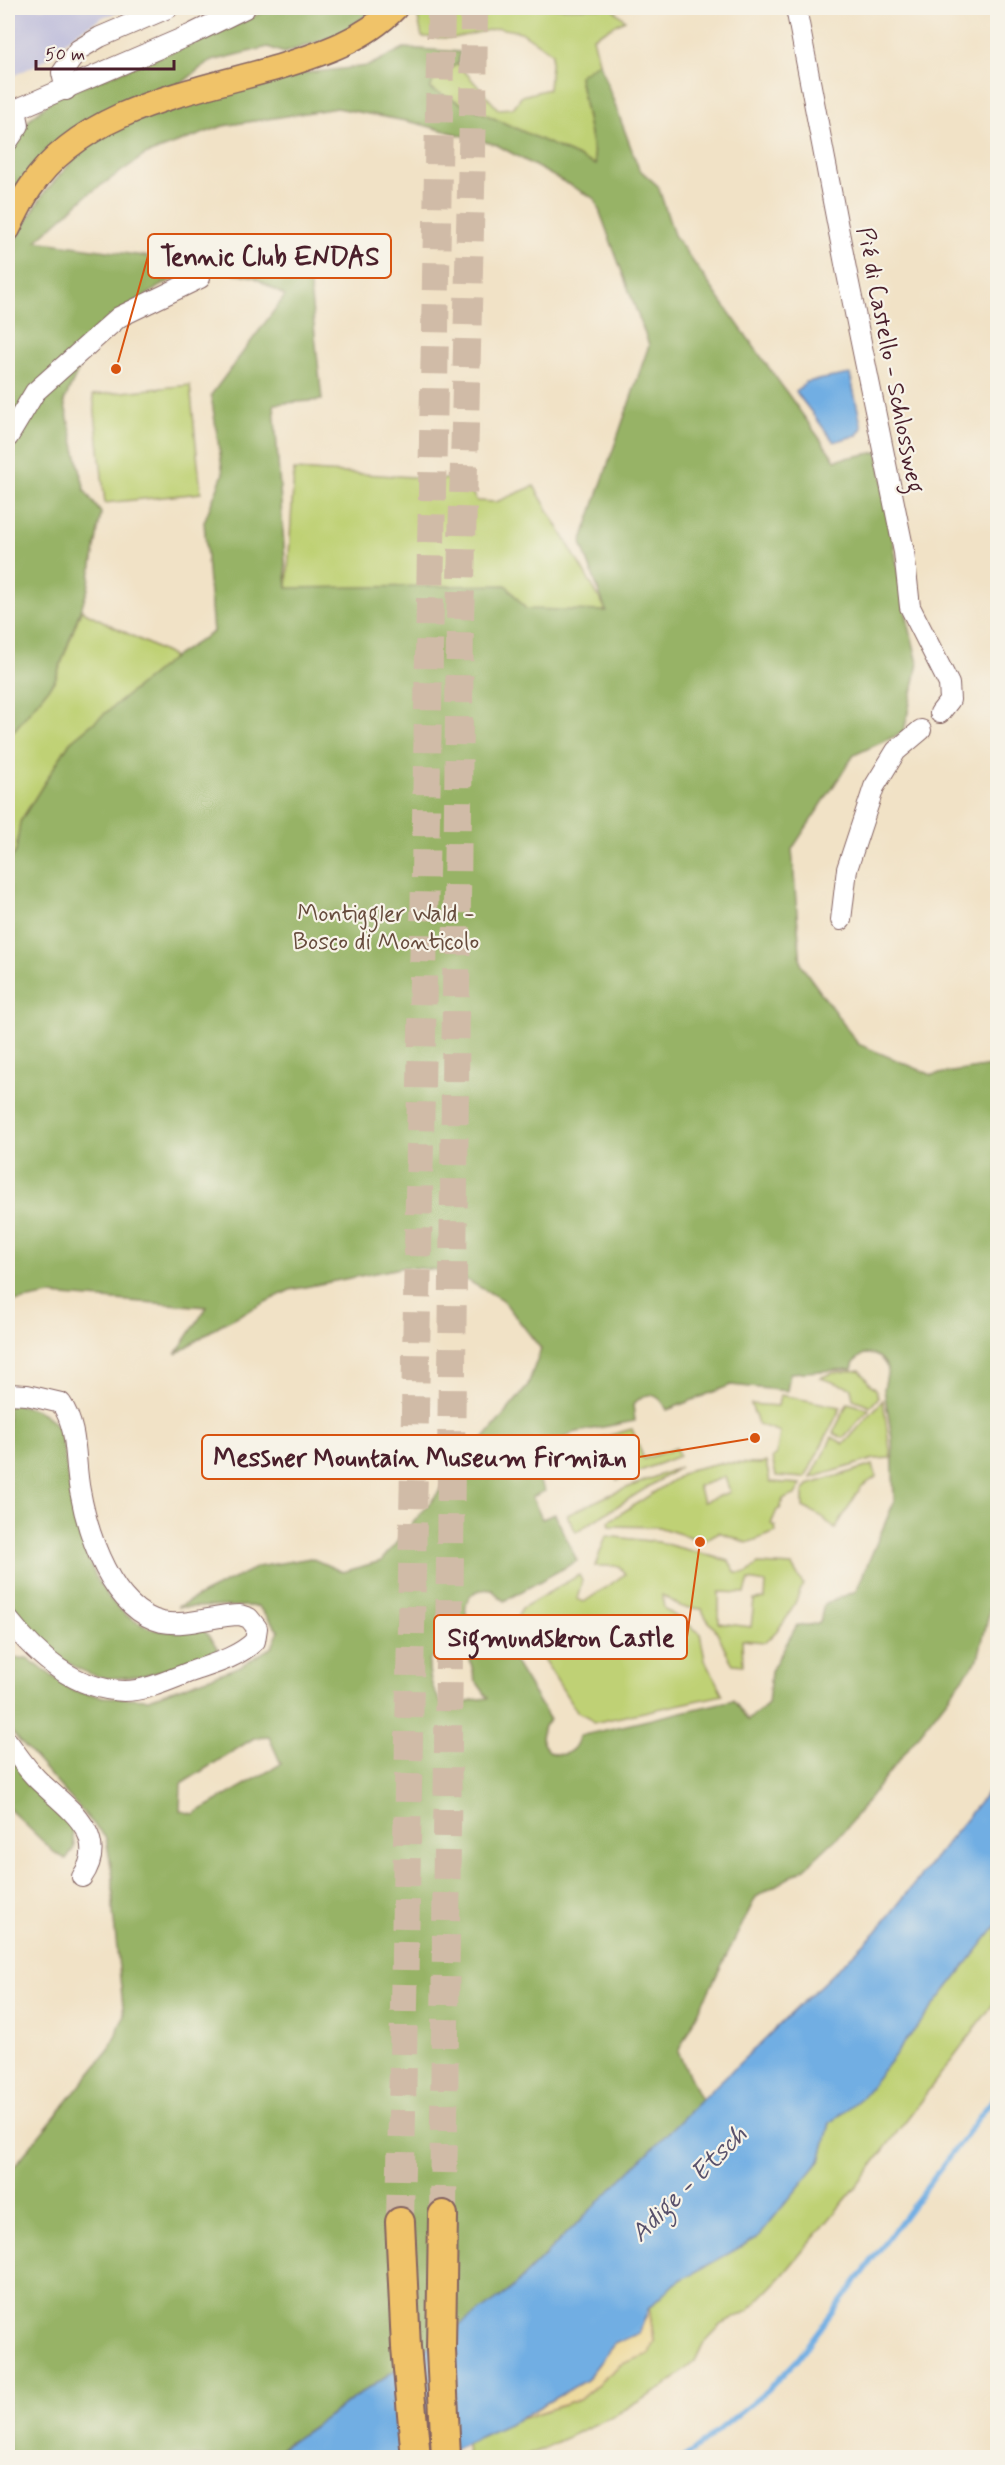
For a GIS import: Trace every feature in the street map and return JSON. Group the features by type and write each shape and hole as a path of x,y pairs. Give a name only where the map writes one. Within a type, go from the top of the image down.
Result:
{"highway":[{"path":"443,2215 441,2350 446,2457"},
{"path":"400,2222 402,2280 416,2457"}],"main road":[{"path":"8,228 30,188 50,165 68,148 102,125 143,106 318,55 353,40 395,8"}],"street":[{"path":"66,90 62,73 78,50 100,37 168,8"},
{"path":"8,141 19,125 12,112 66,90 245,8"},
{"name":"Pié di Castello - Schlossweg","path":"796,8 904,552 910,607 949,684 950,700 940,713"},
{"path":"8,437 35,392 119,317 200,278"},
{"path":"841,920 847,870 874,788 896,751 921,730"},
{"path":"8,1394 27,1395 61,1403 71,1417 80,1491 93,1541 116,1588 130,1605 147,1617 164,1623 240,1615 249,1618 257,1628 255,1641 230,1658 150,1687 125,1691 85,1684 58,1669 25,1641 8,1619"},
{"path":"8,1742 36,1778 81,1819 91,1843 92,1863 82,1877"}],"shaded area":[{"path":"8,8 140,8 105,16 77,32 43,61 8,79"}],"green space":[{"path":"272,8 376,8 341,34 284,53 268,47 208,62 182,83 112,110 8,207 8,153 30,119 55,97 203,40"},
{"path":"416,8 612,8 625,20 593,37 599,62 579,77 596,166 430,89 435,75 458,64 498,109 513,108 522,96 549,89 552,53 521,32 498,28 454,38 422,37"},
{"name":"Montiggler Wald - Bosco di Monticolo","path":"404,48 460,52 458,64 435,75 430,89 596,165 579,76 599,62 639,169 658,186 674,235 835,460 878,452 904,605 918,663 904,732 854,755 792,849 801,965 858,1044 932,1075 997,1065 998,1577 978,1659 843,1832 804,1869 756,1897 678,2052 701,2100 508,2292 268,2457 8,2457 8,2174 109,2050 124,2016 113,1912 113,1877 106,1838 8,1728 8,1659 27,1658 73,1691 104,1697 149,1699 241,1666 272,1647 279,1631 258,1606 177,1607 257,1567 311,1558 343,1572 381,1561 527,1387 541,1349 502,1299 449,1271 405,1267 290,1290 220,1325 176,1354 207,1307 50,1295 8,1303 8,862 16,852 20,822 70,742 174,657 213,632 204,522 223,474 211,395 285,296 254,277 197,267 160,286 121,313 91,343 64,401 85,491 101,513 88,589 55,680 8,738 8,251 44,193 76,157 113,126 270,77 368,66","holes":["337,108 416,123 497,145 595,199 649,345 581,543 606,611 526,609 506,585 287,588 274,404 322,400 309,279 36,241 86,196 145,155 223,126","864,1354 872,1355 879,1357 888,1369 884,1389 892,1439 894,1502 856,1591 824,1604 820,1622 797,1625 771,1671 768,1704 748,1720 733,1700 579,1736 572,1750 567,1753 554,1754 548,1750 541,1737 544,1726 550,1720 494,1628 476,1628 470,1622 466,1608 467,1601 476,1592 492,1590 504,1601 577,1561 555,1514 542,1519 532,1497 545,1491 528,1462 572,1433 635,1421 633,1405 647,1395 656,1397 667,1410 731,1385 787,1391 790,1373 852,1369 854,1362","466,1643 475,1680 488,1698 472,1700 448,1711 443,1705 431,1681 429,1660 447,1645","269,1737 281,1764 194,1814 180,1811 181,1784 254,1738"]},
{"path":"190,385 201,493 105,503 93,395"},
{"path":"294,470 464,480 477,501 496,502 534,486 607,611 460,620 287,589"},
{"path":"81,610 174,657 70,742 20,822 16,852 8,862 8,738 55,680"},
{"path":"860,1370 876,1389 878,1398 871,1406 853,1399 851,1388 820,1378 832,1373"},
{"path":"780,1395 841,1407 805,1478 776,1476 772,1458 776,1456 780,1432 758,1424 751,1404 778,1406"},
{"path":"883,1400 891,1458 874,1459 811,1478 832,1437 844,1444"},
{"path":"8,1403 31,1408 44,1414 60,1432 84,1546 94,1573 109,1598 128,1617 153,1629 171,1631 203,1629 219,1650 194,1661 153,1673 112,1678 98,1676 68,1663 39,1641 16,1617 8,1606"},
{"path":"848,1403 869,1409 843,1438 833,1433"},
{"path":"632,1429 644,1459 676,1448 679,1456 617,1480 600,1438"},
{"path":"766,1462 770,1482 801,1484 795,1495 783,1499 780,1509 777,1510 771,1524 775,1526 776,1532 747,1543 719,1532 703,1541 658,1527 610,1526 609,1521 689,1470 719,1463 761,1464","holes":["725,1477 730,1492 703,1502 698,1486"]},
{"path":"873,1465 876,1477 861,1487 835,1529 821,1516 803,1507 803,1492 808,1485"},
{"path":"680,1467 576,1532 567,1515 609,1495"},
{"path":"606,1536 658,1542 729,1561 736,1573 747,1573 758,1564 792,1566 803,1584 788,1616 772,1636 765,1642 742,1640 743,1665 733,1664 702,1609 682,1607 662,1595 664,1608 700,1633 705,1660 723,1695 593,1723 589,1717 577,1712 517,1618 522,1608 579,1575 582,1581 577,1599 584,1602 625,1574 619,1566 595,1566","holes":["749,1580 766,1583 765,1599 754,1600 751,1627 719,1623 719,1592 745,1593"]},
{"path":"8,1753 47,1802 72,1827 74,1848 66,1859 55,1853 8,1808"},
{"path":"997,1925 997,1999 856,2187 782,2276 748,2311 721,2325 703,2344 695,2361 666,2386 617,2414 525,2457 467,2457 466,2443 517,2420 579,2400 620,2365 648,2354 654,2341 649,2308 675,2283 757,2238 820,2161 830,2123 862,2097"}],"sand":[{"path":"649,2308 654,2341 649,2354 620,2365 579,2400 517,2420 586,2380 614,2344 639,2333"}],"water":[{"path":"850,374 862,428 857,435 834,442 796,392 806,382"},
{"name":"Adige - Etsch","path":"997,1780 997,1925 862,2097 830,2123 820,2161 757,2238 675,2283 649,2308 639,2333 614,2344 586,2380 517,2420 440,2457 268,2458 508,2292 701,2100 876,1932"}],"waterway":[{"path":"682,2458 768,2390 797,2360 998,2092"}],"tunnel":[{"path":"400,2222 441,8"},
{"path":"443,2215 460,620 474,8"}],"place":[{"name":"Tennic Club ENDAS","path":"116,369"},
{"name":"Messner Mountain Museum Firmian","path":"755,1438"},
{"name":"Sigmundskron Castle","path":"700,1542"}]}
